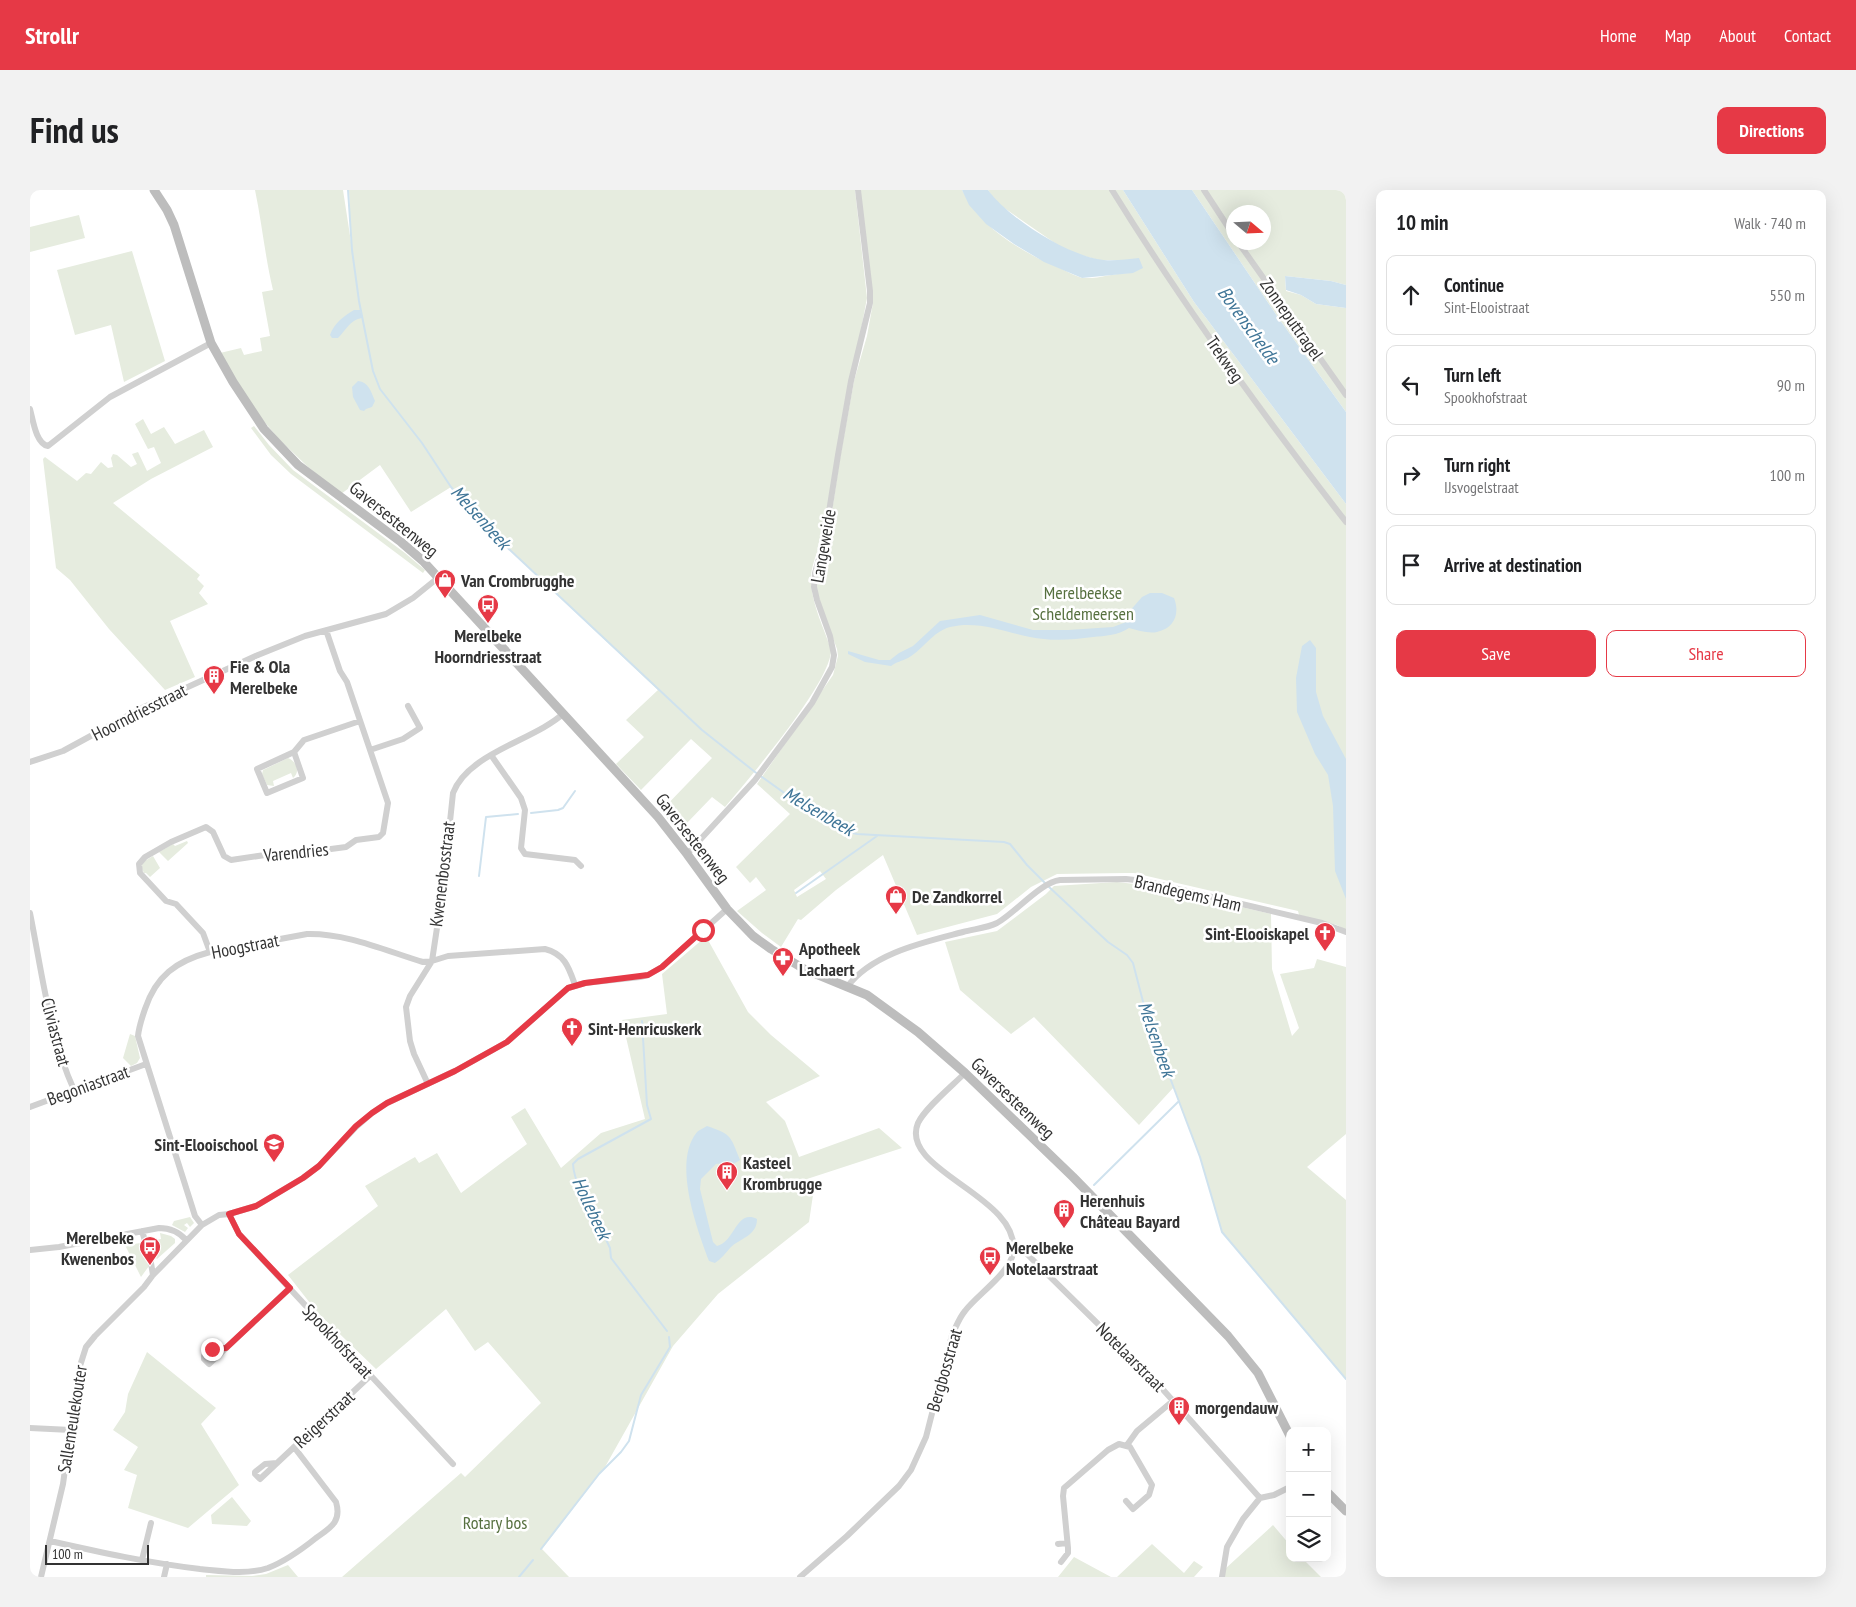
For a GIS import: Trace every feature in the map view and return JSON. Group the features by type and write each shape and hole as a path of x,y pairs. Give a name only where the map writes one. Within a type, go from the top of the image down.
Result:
{"street":[{"name":"Gaversesteenweg","path":"154,190 174,225 211,342 233,382 264,429 284,451 307,472 401,542 439,577 658,817 727,909 753,936 804,969 867,996 903,1020 965,1073 1228,1336 1258,1373 1286,1428"},
{"name":"Langeweide","path":"687,854 756,778 812,703 829,675 834,662 833,646 814,587 815,573 825,537 851,381 870,303 858,190"},
{"name":"Trekweg","path":"1112,190 1232,369 1346,522"},
{"path":"1204,190 1226,224"},
{"name":"Zonneputtragel","path":"1244,250 1346,395"},
{"path":"30,409 40,442 48,446 91,410 110,397 211,342"},
{"name":"Hoorndriesstraat","path":"30,762 63,751 151,704 258,655 305,636 386,614 413,598 439,577"},
{"name":"Varendries","path":"210,952 203,933 176,904 166,901 140,873 138,869 141,860 171,842 206,827 213,832 224,856 231,860 346,847 356,840 379,837 383,833 388,803 347,682 340,671 326,630"},
{"path":"370,750 403,739 420,728 408,706"},
{"name":"Kwenenbosstraat","path":"428,1084 414,1054 406,1014 410,996 432,961 443,888 453,793 456,784 463,776 491,755 512,742 553,722 564,713"},
{"path":"294,752 303,778 267,793 257,769 294,752 304,740 360,721"},
{"path":"491,755 524,804 522,852 525,854 575,860 581,866"},
{"name":"Brandegems Ham","path":"847,987 877,962 902,949 995,924 1019,908 1050,882 1060,880 1126,879 1144,881 1322,922 1346,932"},
{"path":"575,985 640,977 656,971 727,909"},
{"name":"Cliviastraat","path":"30,913 55,1036 74,1090"},
{"name":"Hoogstraat","path":"202,1225 195,1216 138,1036 138,1028 154,986 182,962 210,952 307,934 319,934 342,937 423,962 448,956 545,949 553,951 563,958 575,985"},
{"name":"Sallemeulekouter","path":"41,1577 63,1484 79,1370 86,1347 95,1336 202,1225 219,1215 256,1206 303,1178 319,1166 356,1126 372,1113 387,1103 428,1084 507,1042 560,994 575,985"},
{"name":"Begoniastraat","path":"30,1107 146,1064"},
{"path":"965,1073 924,1114 918,1123 915,1134 917,1143 922,1153 932,1162 994,1211 1009,1230 1014,1249"},
{"name":"Spookhofstraat","path":"229,1214 239,1234 453,1464"},
{"path":"30,1250 59,1247 167,1228 179,1233 186,1240"},
{"path":"142,1231 153,1275"},
{"name":"Notelaarstraat","path":"1014,1249 1026,1253 1149,1374 1260,1498"},
{"name":"Bergbosstraat","path":"800,1577 899,1486 911,1470 926,1437 947,1354 959,1319 964,1311 1007,1267 1014,1249"},
{"path":"226,1348 290,1288"},
{"name":"Reigerstraat","path":"276,1463 371,1375"},
{"path":"1127,1445 1137,1431 1174,1400"},
{"path":"30,1428 71,1430"},
{"path":"1061,1562 1068,1553 1064,1488 1108,1450 1119,1444 1127,1445 1133,1451 1152,1485 1149,1495 1133,1508 1126,1502"},
{"path":"50,1541 102,1553 167,1564 234,1572 267,1568 293,1556 332,1526 337,1518 336,1502 294,1447"},
{"path":"1222,1577 1227,1546 1243,1519 1260,1498 1274,1495 1286,1488"},
{"path":"1331,1496 1346,1511"},
{"path":"142,1560 151,1522"},
{"path":"1058,1544 1067,1543"},
{"path":"164,1577 167,1564"}],"green space":[{"path":"255,190 343,190 351,242 349,190 855,190 867,298 821,540 811,577 814,599 831,650 828,665 818,684 787,730 725,807 712,797 686,824 698,836 692,841 685,839 661,811 712,758 691,739 641,790 616,764 644,737 626,720 658,690 479,521 451,487 411,512 380,465 341,494 307,466 278,438 252,407 220,353 241,348 244,355 262,351 260,338 270,336 262,292 273,290"},
{"name":"Merelbeekse Scheldemeersen","path":"859,190 962,190 980,217 1004,238 1047,263 1078,277 1096,278 1133,273 1118,260 1099,260 1062,248 997,203 988,190 1123,190 1194,302 1346,504 1346,930 1337,925 1299,915 1298,911 1134,873 1126,873 1057,874 1031,887 997,914 917,935 883,855 836,890 801,920 798,919 781,947 737,911 766,890 756,877 750,883 736,867 790,814 757,784 833,675 838,656 818,598 818,572 831,518 854,381 867,336 873,303","holes":["820,871 826,879 797,897 794,890"]},
{"path":"1192,190 1346,190 1346,285 1331,281 1285,276 1286,291 1301,295 1316,304 1346,308 1346,412 1232,250 1271,250 1271,205 1226,205 1226,240"},
{"path":"79,215 85,238 30,252 30,227"},
{"path":"132,251 165,361 124,382 111,325 75,335 57,270"},
{"path":"143,419 151,434 164,427 175,444 204,430 213,447 151,479 113,503 200,575 197,579 204,586 199,593 208,604 170,621 195,677 165,690 109,629 70,580 56,568 43,459 45,457 77,481 86,473 91,474 101,462 108,468 113,467 111,458 113,454 117,455 131,467 137,464 132,454 138,452 147,471 161,463 154,447 148,449 135,424"},
{"path":"254,426 293,470 405,553 425,570 423,573 291,474 271,455 251,428"},
{"path":"288,758 297,767 295,776 293,778 291,773 273,781 274,786 267,785 262,774 263,770"},
{"path":"187,841 188,843 168,861 159,852 173,844 175,846"},
{"path":"153,856 160,868 150,877 144,873 141,867 143,862"},
{"path":"1117,882 1152,886 1271,914 1272,969 1292,1036 1299,1028 1280,974 1314,968 1317,959 1346,967 1346,1134 1307,1167 1346,1200 1346,1379 1222,1232 1200,1157 1174,1087 1139,1125 1034,1017 1011,1034 960,990 945,942 997,931 1054,886"},
{"name":"Rotary bos","path":"703,939 708,940 748,1012 771,1035 820,1076 766,1102 785,1121 799,1157 879,1128 902,1148 807,1179 813,1195 809,1222 718,1294 673,1346 605,1467 542,1549 569,1577 342,1577 461,1473 465,1477 541,1403 488,1342 475,1351 446,1309 376,1369 317,1312 288,1275 378,1206 365,1186 415,1157 419,1163 437,1153 461,1193 527,1144 511,1117 525,1108 561,1168 601,1133 645,1119 622,1020 667,1014 662,974"},
{"path":"130,1034 135,1036 140,1058 137,1063 131,1066 123,1058"},
{"path":"190,1217 194,1223 190,1227 187,1223 184,1225 188,1228 185,1232 172,1225 174,1221"},
{"path":"160,1233 171,1236 175,1239 175,1243 157,1259 150,1251 147,1242 161,1239"},
{"path":"123,1241 126,1245 141,1243 149,1266 141,1277"},
{"path":"147,1352 216,1408 201,1424 239,1485 188,1528 128,1508 137,1475 124,1470 138,1447 113,1430 125,1412 128,1394"},
{"path":"232,1497 251,1521 247,1526 212,1524 211,1515"},
{"path":"1273,1525 1286,1540 1286,1562 1306,1562 1321,1577 1224,1577 1225,1569"},
{"path":"1152,1544 1184,1573 1194,1561 1203,1567 1194,1577 1117,1577"},
{"path":"1074,1557 1111,1577 1058,1577"},
{"path":"288,1565 298,1577 206,1577 206,1575 252,1576 266,1574"}],"water":[{"path":"962,190 988,190 997,201 1022,222 1068,249 1102,260 1139,258 1143,268 1133,273 1082,278 1044,262 986,224 969,205"},
{"name":"Bovenschelde","path":"1123,190 1192,190 1226,240 1226,250 1232,250 1346,412 1346,504 1194,302"},
{"path":"1285,276 1331,281 1346,285 1346,308 1316,304 1301,295 1286,290"},
{"path":"354,310 360,310 362,318 351,323 338,338 332,338 330,335 337,323"},
{"path":"358,381 367,385 375,401 372,407 364,411 360,410 353,397 352,387"},
{"path":"1150,593 1162,593 1174,598 1176,604 1176,614 1172,623 1157,632 1129,628 1107,636 1056,640 1032,637 985,626 962,625 944,629 914,654 891,666 865,662 848,654 848,651 879,660 890,660 913,646 940,621 980,615 1033,630 1113,627 1129,621 1128,613 1142,597"},
{"path":"1310,640 1316,648 1316,692 1323,716 1346,759 1346,899 1335,871 1333,806 1328,775 1315,754 1297,712 1296,678 1302,646"},
{"path":"707,1126 729,1137 740,1160 732,1165 726,1163 716,1164 701,1179 700,1189 713,1242 717,1246 723,1243 744,1218 757,1219 751,1233 730,1248 715,1263 709,1261 693,1214 687,1178 687,1160 690,1145 697,1132"}],"waterway":[{"name":"Melsenbeek","path":"348,190 352,250 359,301 373,371 380,389 422,443 451,487 479,521 702,730 797,802 845,831 857,834 1004,842 1010,844 1045,883"},
{"path":"531,813 563,808 575,791"},
{"path":"479,876 486,817 518,814"},
{"path":"796,893 877,836"},
{"name":"Melsenbeek","path":"1048,886 1108,942 1127,955 1133,963 1147,1017 1200,1157 1222,1232 1346,1379"},
{"name":"Hollebeek","path":"642,1021 647,1105 651,1119 578,1159 573,1164 578,1184 606,1239 610,1248 611,1258 667,1331"},
{"path":"1094,1185 1179,1101"},
{"name":"Hollebeek","path":"541,1549 599,1474 629,1441 641,1395 670,1347 669,1337"},
{"name":"Hollebeek","path":"519,1577 533,1560"}],"place":[{"name":"Van Crombrugghe","path":"445,599"},
{"name":"Merelbeke Hoorndriesstraat","path":"488,624"},
{"name":"Fie & Ola Merelbeke","path":"214,695"},
{"name":"De Zandkorrel","path":"896,915"},
{"name":"Sint-Elooiskapel","path":"1325,952"},
{"name":"Apotheek Lachaert","path":"783,977"},
{"name":"Sint-Henricuskerk","path":"572,1047"},
{"name":"Sint-Elooischool","path":"274,1163"},
{"name":"Kasteel Krombrugge","path":"727,1191"},
{"name":"Herenhuis Château Bayard","path":"1064,1229"},
{"name":"Merelbeke Kwenenbos","path":"150,1266"},
{"name":"Merelbeke Notelaarstraat","path":"990,1276"},
{"name":"morgendauw","path":"1179,1426"}],"route":[{"path":"212,1349 226,1348 290,1288 239,1234 229,1214 256,1206 303,1178 319,1166 356,1126 387,1103 455,1071 507,1042 568,988 585,983 648,975 662,967 703,930"}]}
